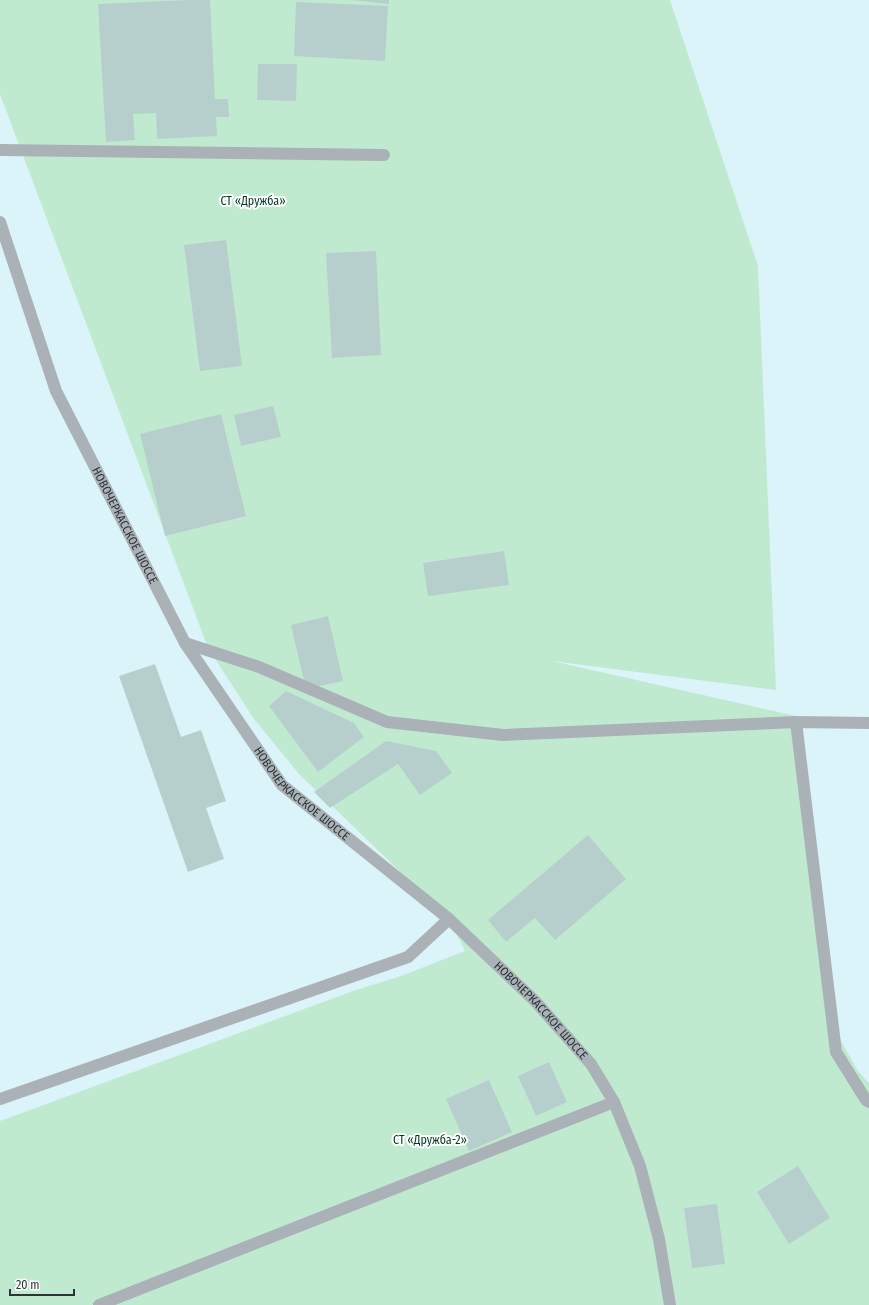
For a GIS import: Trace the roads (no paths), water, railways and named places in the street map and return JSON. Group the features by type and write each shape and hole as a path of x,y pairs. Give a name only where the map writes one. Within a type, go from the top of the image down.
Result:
{"street":[{"path":"0,150 384,155"},
{"name":"НОВОЧЕРКАССКОЕ ШОССЕ","path":"0,222 56,391 185,642 282,785 449,919 535,1001 592,1064 614,1102 640,1166 659,1238 670,1305"},
{"path":"185,642 259,667 387,722 503,735 796,722 869,723"},
{"path":"796,722 836,1052 866,1100 869,1102"},
{"path":"0,1099 408,957 449,919"},
{"path":"99,1305 614,1102"}],"park label":[{"name":"СТ «Дружба»","path":"253,201"},
{"name":"СТ «Дружба-2»","path":"430,1140"}]}
